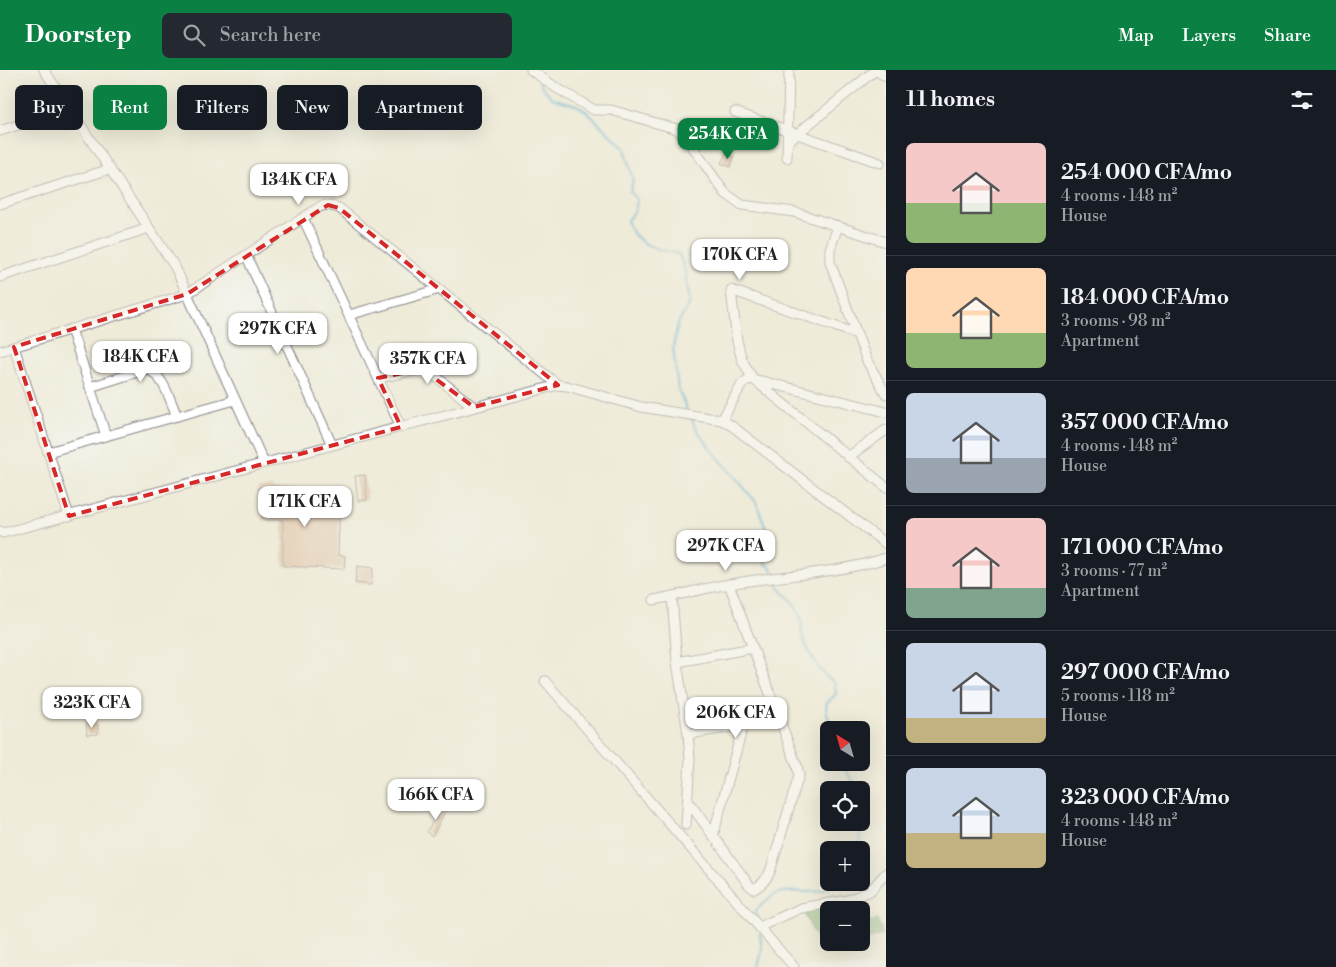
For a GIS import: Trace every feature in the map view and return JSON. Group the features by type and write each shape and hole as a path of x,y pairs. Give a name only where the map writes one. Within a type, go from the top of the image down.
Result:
{"street":[{"path":"44,70 54,85"},
{"path":"531,70 594,110 611,110 677,129 689,142 725,194 742,205 784,209 886,242"},
{"path":"787,158 789,70"},
{"path":"788,144 797,134 870,74 876,70 886,77"},
{"path":"735,112 880,163"},
{"path":"0,131 15,126"},
{"path":"83,129 175,267 264,463"},
{"path":"0,204 110,169"},
{"path":"0,351 187,294 321,206 328,205 340,208 558,385"},
{"path":"303,218 401,427"},
{"path":"838,226 830,250 830,262 867,361 886,394"},
{"path":"0,277 149,228"},
{"path":"246,255 332,445"},
{"path":"349,315 440,290"},
{"path":"857,334 731,290 737,341 742,360 753,379 886,488"},
{"path":"71,329 106,436"},
{"path":"14,347 69,516"},
{"path":"378,378 422,368 429,371 474,407"},
{"path":"90,387 147,369 153,371 158,376 177,416"},
{"path":"722,420 742,384 747,380 753,379 886,412"},
{"path":"0,531 3,533 69,516 558,385 641,407 722,420 886,544"},
{"path":"48,452 235,400"},
{"path":"848,457 886,430"},
{"path":"654,600 729,584 835,570 886,558"},
{"path":"688,801 749,885 754,889 766,880 799,775 729,584"},
{"path":"672,596 690,759 686,825"},
{"path":"678,662 753,648"},
{"path":"545,681 794,967"},
{"path":"688,734 780,720"},
{"path":"714,836 743,726"},
{"path":"759,927 801,908 848,900 870,891 886,873"}],"highlighted area":[{"path":"328,205 339,208 558,385 474,407 422,369 378,378 401,427 69,516 14,347 187,294"}],"green space":[{"path":"820,905 820,945 801,908"},
{"path":"877,920 881,927 882,935 870,939 870,921"},
{"path":"823,951 836,951 825,955"}],"building":[{"path":"726,153 734,157 730,167 721,163"},
{"path":"365,475 367,500 358,501 355,476"},
{"path":"273,486 273,489 299,490 298,499 340,500 338,555 345,556 344,569 283,566 283,520 263,520 258,488"},
{"path":"357,566 373,568 371,585 355,583"},
{"path":"97,723 98,734 87,735 86,724"},
{"path":"406,786 417,796 406,807 395,797"},
{"path":"440,807 446,810 432,836 427,832"}],"waterway":[{"path":"540,79 541,85 552,98 576,105 586,111 624,148 633,181 630,192 637,200 635,211 627,220 630,228 640,240 654,248 679,254 685,270 690,303 678,323 673,347 678,389 688,412"},
{"path":"691,417 695,427 711,449 756,502 769,537 764,556 766,564 772,569 774,575"},
{"path":"775,580 799,613 802,634 810,654 824,674 834,682 836,694 826,704 827,715 830,721"},
{"path":"846,771 853,781"},
{"path":"859,841 860,831"},
{"path":"757,919 755,911 774,895 789,891 821,891"},
{"path":"758,967 762,951 760,934"}]}
